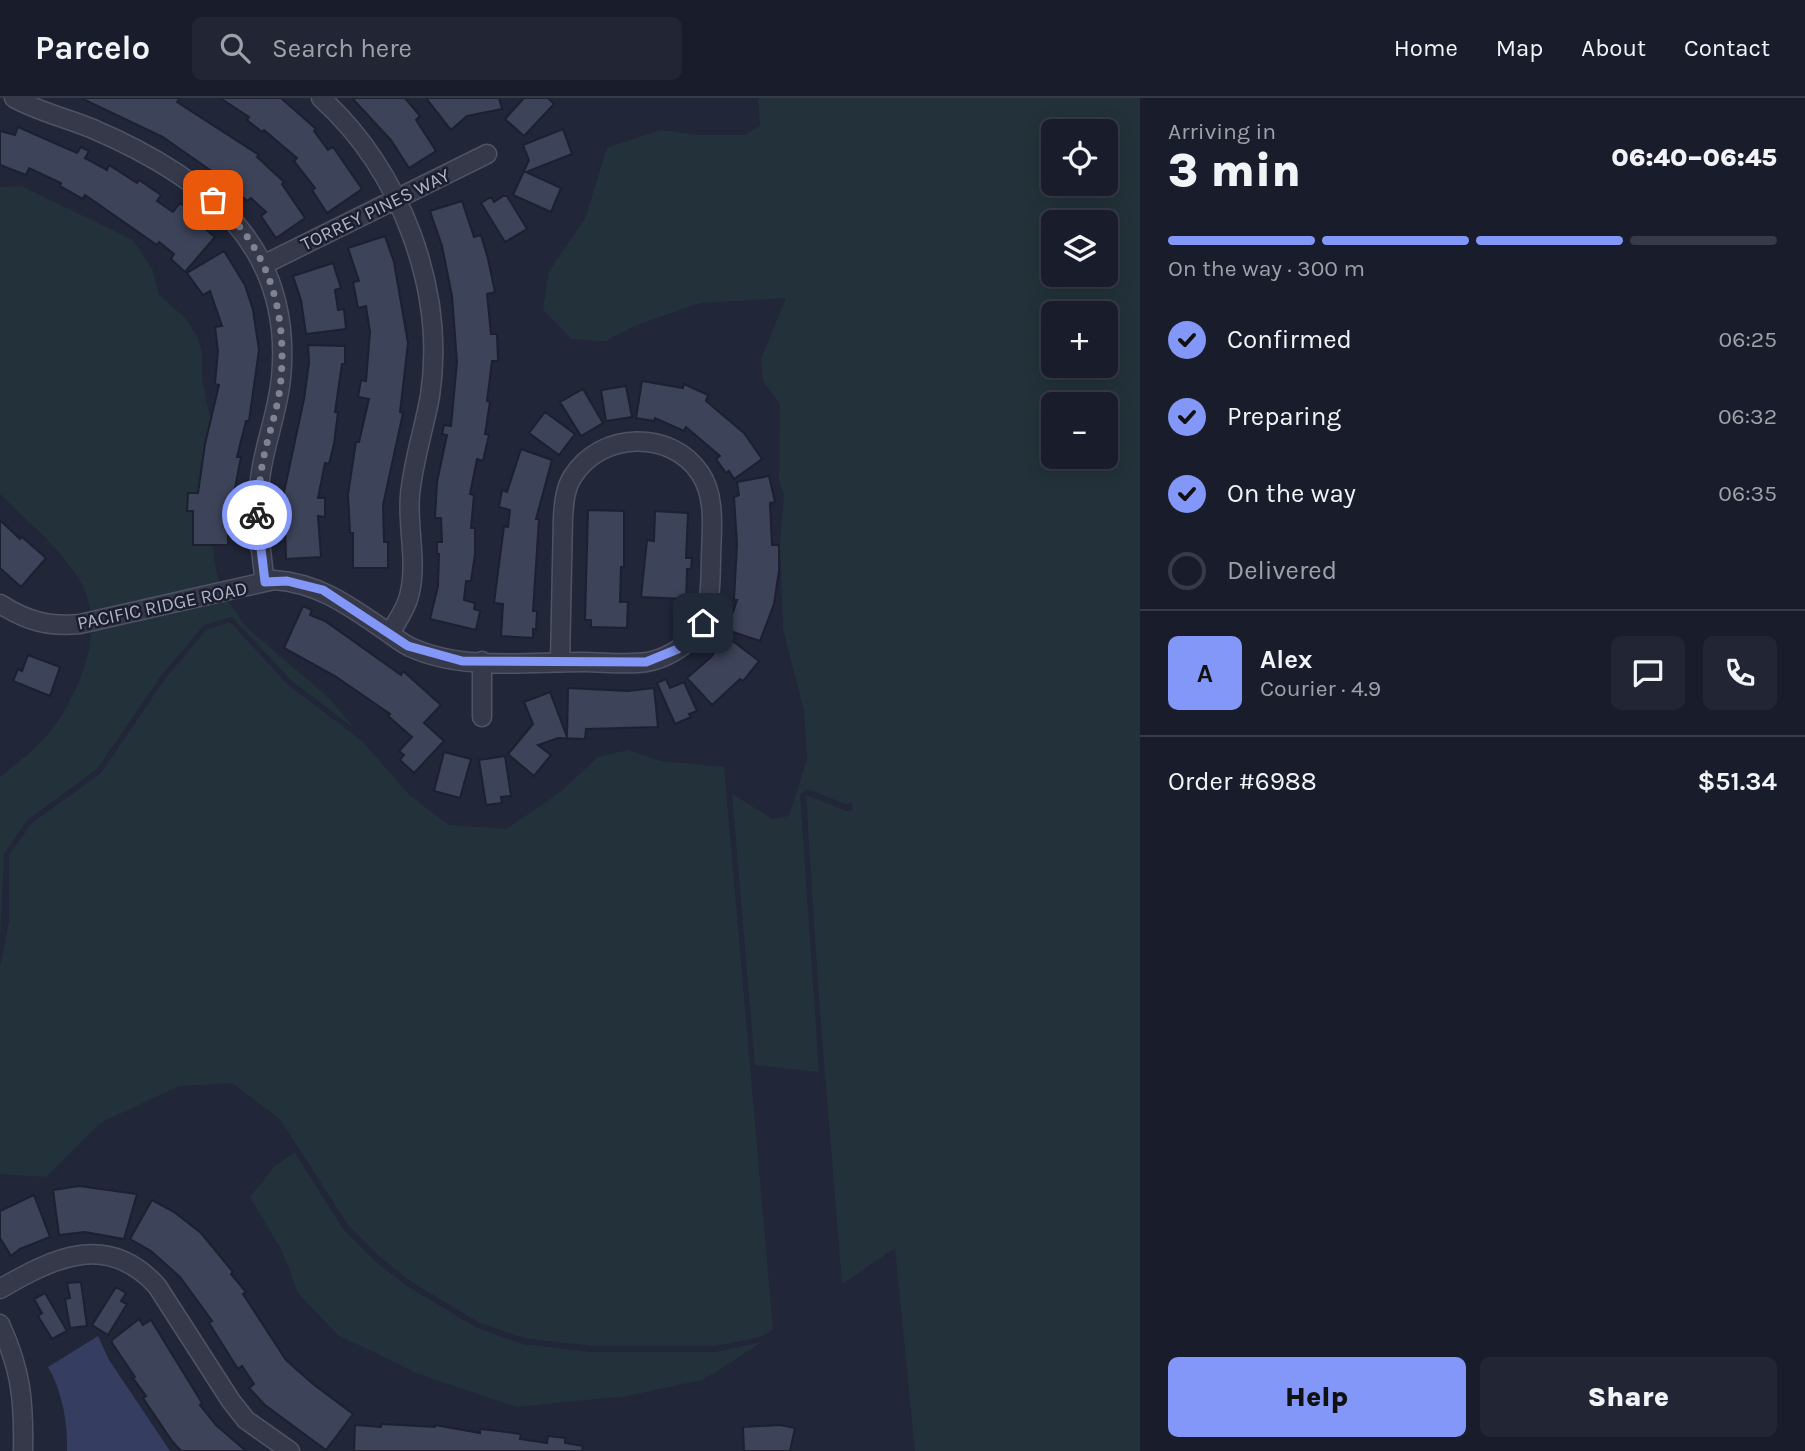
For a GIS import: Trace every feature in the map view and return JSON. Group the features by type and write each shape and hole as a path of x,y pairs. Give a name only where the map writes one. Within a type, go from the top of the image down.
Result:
{"street":[{"path":"14,98 128,146 167,169 231,215 249,239 263,265 277,304 283,337 281,380 261,472 257,517 265,582"},
{"path":"321,98 334,109 381,170 396,199 419,258 431,321 430,395 410,496 413,575 409,597 390,633"},
{"name":"TORREY PINES WAY","path":"263,265 487,154"},
{"name":"PACIFIC RIDGE ROAD","path":"2,609 35,622 67,625 265,582 287,581 323,590 408,646 426,653 462,661 560,662 646,662 678,649 703,623 710,600 712,510 699,473 670,449 654,443 615,443 584,462 572,476 566,493 563,517 560,662"},
{"path":"482,661 482,717"},
{"path":"0,1289 44,1264 69,1257 100,1254 122,1260 146,1274 157,1286 246,1420 290,1451"},
{"path":"0,1324 13,1353 21,1383 23,1451"}],"shaded area":[{"path":"758,98 1140,98 1140,1451 915,1451 895,1248 842,1284 806,795 847,811 853,810 852,803 845,804 808,789 800,794 819,1072 755,1065 732,794 773,819 789,816 807,759 804,711 783,629 780,542 784,495 779,481 780,404 763,381 761,359 786,298 700,303 637,325 605,341 571,339 543,309 549,271 585,219 607,148 661,130 699,135 744,135 760,126"},
{"path":"21,186 133,240 153,271 159,295 185,318 197,336 202,353 202,379 214,435 210,529 217,575 226,598 246,627 328,697 355,729 292,681 232,617 204,625 161,676 97,769 27,820 4,854 0,942 0,777 43,740 70,701 86,661 91,619 88,600 72,569 53,546 0,494 0,187"},
{"path":"230,622 288,685 362,741 409,795 449,825 506,829 559,793 598,757 628,750 660,761 724,767 773,1330 760,1337 716,1346 592,1346 524,1338 480,1323 410,1281 380,1257 348,1225 280,1119 232,1083 179,1086 100,1123 46,1177 0,1174 0,967 9,921 9,855 32,823 101,773 165,679 206,630"},
{"path":"295,1153 343,1229 376,1262 407,1286 477,1328 522,1344 591,1352 716,1352 762,1342 703,1380 626,1396 517,1407 419,1374 338,1335 298,1293 282,1251 250,1197 275,1166"}],"water":[{"path":"98,1336 109,1360 170,1451 67,1451 63,1408 48,1367"}],"building":[{"path":"81,98 180,98 177,102 259,155 257,157 284,182 282,184 305,218 276,238 261,216 266,212 251,198 247,201 234,189 231,192 224,186 227,182 163,137"},
{"path":"220,98 281,98 316,129 314,131 328,150 333,147 362,189 327,213 312,190 315,188 294,161 297,158 264,130 262,132 247,120 249,117"},
{"path":"352,98 405,98 420,116 416,120 436,151 409,168 391,140"},
{"path":"426,98 499,98 502,109 467,116 451,130"},
{"path":"524,98 548,98 554,104 524,136 505,119"},
{"path":"18,127 77,153 81,147 89,151 85,158 107,170 109,165 137,183 139,180 161,195 157,201 173,212 180,203 190,210 187,214 215,237 185,272 171,259 174,254 159,242 157,245 85,195 83,199 60,186 61,183 29,168 26,175 0,165 0,131 15,135"},
{"path":"563,129 572,154 526,172 561,188 551,212 513,195 529,160 523,145"},
{"path":"507,196 527,229 505,242 481,203 491,197 494,202"},
{"path":"462,201 474,237 481,235 488,259 495,292 487,294 491,334 497,334 498,361 492,361 487,401 490,402 485,434 489,435 483,461 477,459 470,494 474,495 471,528 475,528 475,554 471,581 466,581 464,600 475,603 474,609 480,611 476,630 430,619 438,586 437,542 442,542 441,518 435,518 437,482 447,435 442,434 444,425 451,426 457,362 452,296 442,246 430,211"},
{"path":"385,236 394,262 408,343 400,412 403,413 383,505 388,568 353,568 353,533 350,533 348,494 356,442 359,442 369,399 358,397 361,380 366,381 370,332 366,306 358,308 353,282 359,281 348,248"},
{"path":"224,251 245,285 253,310 259,350 249,421 246,421 237,457 241,457 235,488 240,488 239,498 230,497 229,518 234,518 234,530 228,531 228,545 193,545 193,511 187,511 188,493 198,493 205,444 219,385 215,384 218,351 215,327 222,326 210,291 203,295 187,273"},
{"path":"333,263 341,288 335,290 338,310 344,309 346,329 306,334 301,300 293,276"},
{"path":"308,345 345,346 345,364 342,364 335,412 338,412 334,444 329,464 325,463 318,498 325,498 325,517 318,516 321,557 286,559 284,492 304,399 309,363"},
{"path":"642,381 683,388 684,384 708,395 706,401 744,433 762,459 734,479 716,459 720,456 686,427 684,431 655,418 654,421 636,418"},
{"path":"626,386 632,417 606,421 601,390"},
{"path":"583,389 603,423 581,436 560,402"},
{"path":"545,412 575,434 559,455 529,433"},
{"path":"521,449 552,460 536,519 539,519 533,611 537,611 533,638 501,636 503,604 494,603 504,526 508,527 510,510 499,507 502,490 507,492"},
{"path":"769,476 775,502 770,503 772,545 779,545 779,571 774,604 760,641 727,630 737,600 734,600 737,544 734,497 739,495 737,482"},
{"path":"588,510 624,511 624,567 621,567 620,602 628,602 627,628 591,627 591,620 585,620"},
{"path":"655,511 688,513 686,558 692,558 691,569 687,569 686,599 641,597 647,540 654,541"},
{"path":"0,520 46,558 21,587 0,568"},
{"path":"303,606 312,610 310,615 325,621 401,675 403,671 441,705 424,723 444,741 414,773 400,760 404,755 399,751 412,737 388,716 390,714 335,676 284,648"},
{"path":"726,636 759,661 743,681 740,679 712,705 687,678 711,657"},
{"path":"28,655 60,667 50,696 13,681 18,669 22,671"},
{"path":"666,679 670,688 684,682 697,711 689,714 691,717 675,724 657,683"},
{"path":"568,688 628,691 654,688 658,727 586,729 585,739 558,738 538,745 551,755 534,776 508,754 533,724 524,702 550,692 567,737"},
{"path":"444,752 471,759 460,798 434,791"},
{"path":"505,756 511,796 501,797 502,803 486,805 479,760"},
{"path":"79,1186 137,1194 124,1239 85,1232 59,1235 53,1190"},
{"path":"34,1195 50,1237 20,1249 11,1256 0,1238 0,1211"},
{"path":"152,1200 174,1212 201,1233 233,1272 231,1274 246,1292 243,1294 286,1360 353,1414 326,1450 265,1405 249,1388 254,1384 242,1366 238,1369 209,1323 212,1321 180,1277 151,1251 130,1239"},
{"path":"81,1282 87,1326 70,1328 65,1299 70,1298 67,1283"},
{"path":"116,1287 126,1293 121,1301 127,1304 108,1335 92,1325"},
{"path":"45,1293 67,1331 52,1339 38,1316 42,1313 34,1299"},
{"path":"139,1319 143,1325 151,1320 202,1403 200,1405 216,1425 246,1451 181,1451 172,1441 143,1398 146,1396 112,1343 112,1340"},
{"path":"381,1424 435,1425 480,1433 480,1429 499,1431 521,1434 520,1439 547,1443 548,1436 565,1438 565,1443 583,1446 582,1451 354,1451 355,1425 381,1427"},
{"path":"780,1425 795,1428 790,1451 744,1451 743,1427"}],"way so far":[{"path":"213,200 231,215 260,256 272,284 280,314 283,337 281,380 261,472 257,515"}],"route":[{"path":"257,515 265,582 287,581 323,590 408,646 426,653 462,661 646,662 678,649 692,638 703,623"}]}
